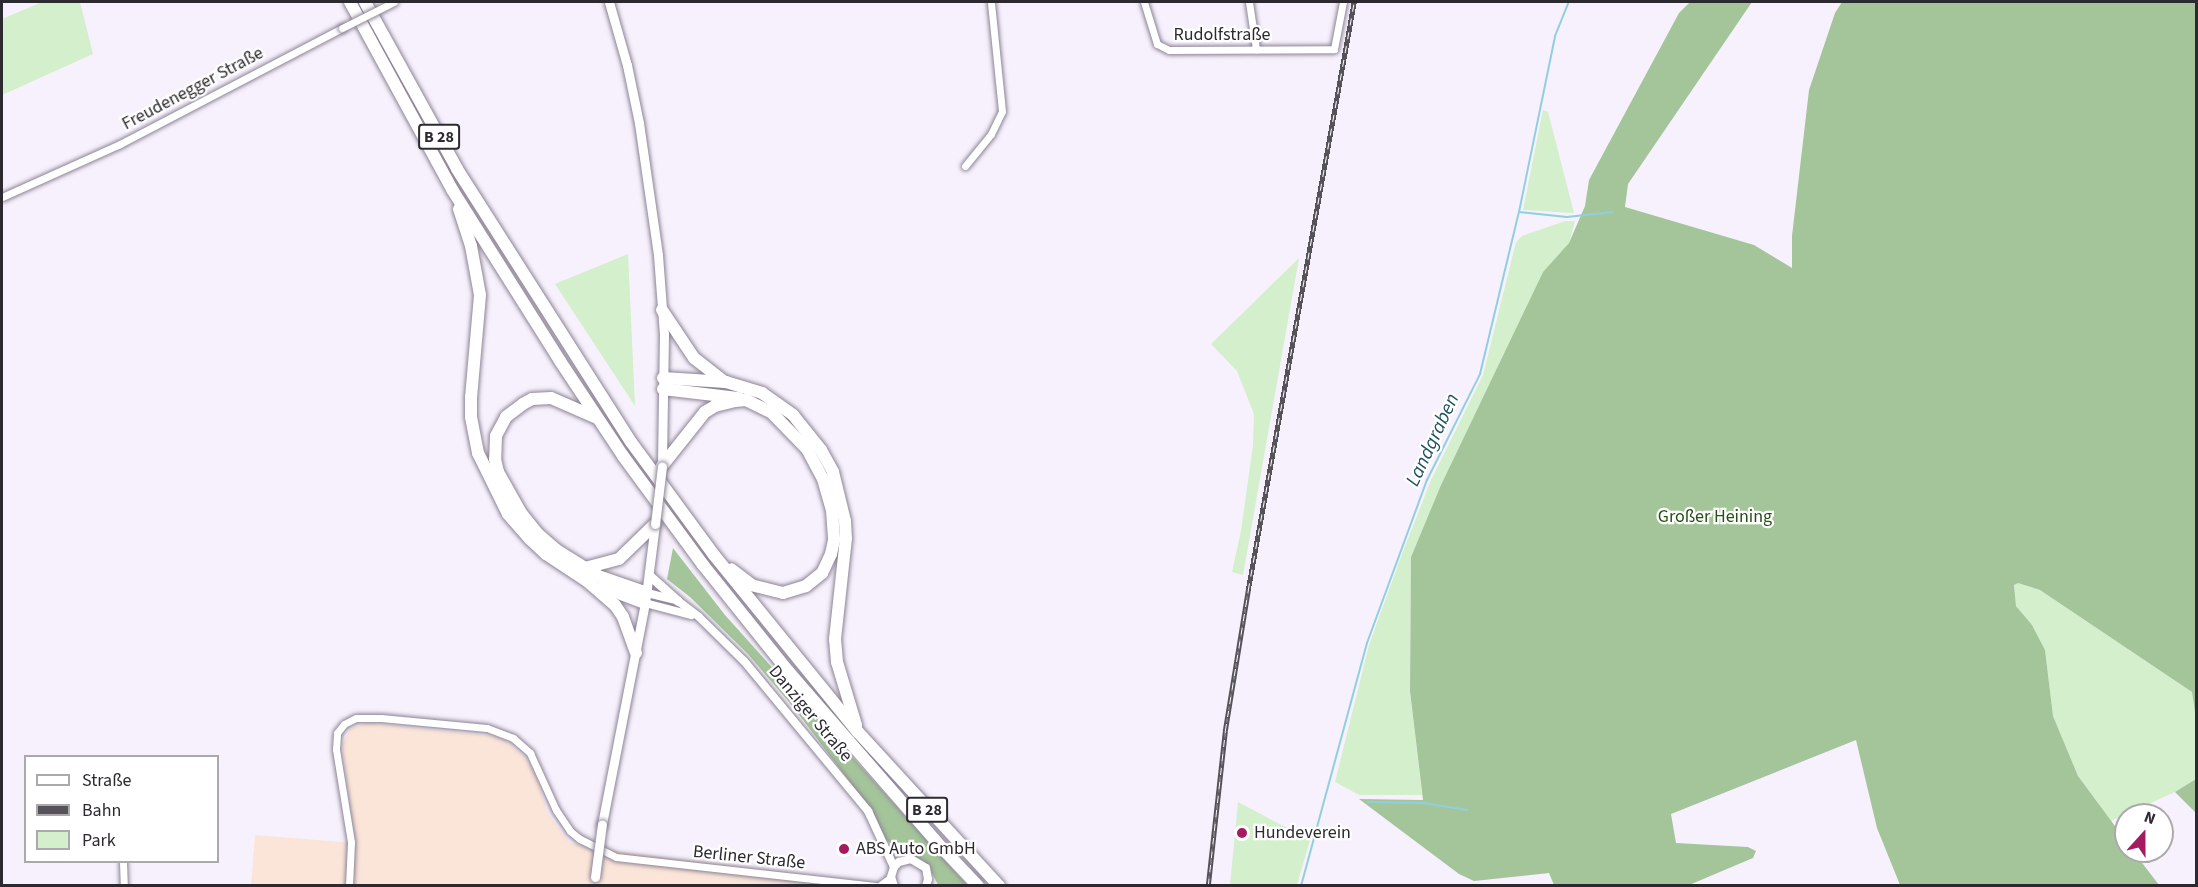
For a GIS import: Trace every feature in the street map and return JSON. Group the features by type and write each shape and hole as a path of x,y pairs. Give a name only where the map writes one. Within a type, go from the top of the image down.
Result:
{"highway":[{"name":"B 28","path":"350,2 453,191 598,419 703,565 788,671 942,848 978,885"},
{"name":"B 28","path":"365,2 457,169 631,442 714,555 858,732 999,885"},
{"path":"453,191 478,278 480,314 471,397 471,417 478,453 508,514 546,554 587,580 625,597 646,598"},
{"path":"662,310 694,358 726,382"},
{"path":"663,383 726,382 762,393 781,405 808,432 833,472 841,496 846,538 835,639 839,673 858,732"},
{"path":"663,383 746,400 757,404 782,422 815,463 832,510 834,540 831,554 815,580 807,586 783,593 752,585 714,555"},
{"path":"598,419 560,399 532,399 506,417 495,443 498,472 521,513 538,534 555,549 598,576 646,598"},
{"path":"662,466 705,412 715,406 746,400"},
{"path":"585,568 619,559 650,527"},
{"path":"587,580 615,605 623,617 636,653"}],"main road":[{"path":"595,881 602,825 646,598 653,542 650,527 662,466 663,434 662,310 648,167 627,65 609,2"},
{"path":"649,575 678,601"}],"street":[{"name":"Freudenegger Straße","path":"2,197 120,144 394,2"},
{"path":"965,166 991,134 1002,111 991,2"},
{"name":"Rudolfstraße","path":"1144,2 1156,40 1164,50 1334,50 1343,2"},
{"path":"1249,2 1256,49"},
{"name":"Danziger Straße","path":"646,598 678,601 699,617 744,661 868,811 894,867"},
{"name":"Danziger Straße","path":"646,598 699,617"},
{"name":"Berliner Straße","path":"349,885 351,842 336,749 337,733 344,724 356,718 381,718 487,728 513,738 530,753 556,810 570,831 580,839 620,858 877,885 893,881"},
{"name":"Danziger Straße","path":"883,842 905,859 922,863 929,883"},
{"path":"893,881 894,867 905,859"},
{"path":"123,863 124,885"}],"shaded area":[{"path":"367,723 493,736 506,741 526,758 536,776 548,814 570,843 637,854 894,886 251,886 255,835 355,843 342,745 350,729"}],"green space":[{"path":"42,2 80,2 93,54 2,95 2,19"},
{"name":"Großer Heining","path":"1690,2 1752,2 1628,184 1625,207 1754,245 1792,268 1792,236 1809,90 1835,13 1842,2 2196,2 2196,719 2192,692 2040,590 2018,583 2014,585 2016,606 2032,625 2045,650 2053,716 2078,776 2114,825 2114,863 2142,863 2159,885 1900,885 1877,828 1856,740 1671,814 1676,843 1748,847 1756,851 1753,858 1689,885 1554,885 1549,873 1474,881 1459,874 1359,799 1423,800 1410,691 1411,557 1441,485 1543,272 1569,243 1585,206 1589,180 1679,13"},
{"path":"1543,110 1548,112 1574,213 1523,210"},
{"path":"1565,221 1575,221 1569,243 1543,272 1441,485 1411,557 1410,691 1422,795 1359,795 1335,782 1369,645 1431,480 1483,375 1516,242 1522,236"},
{"path":"628,254 635,406 555,284"},
{"path":"1299,258 1243,575 1232,572 1241,531 1253,445 1254,414 1237,371 1211,344"},
{"path":"673,548 725,615 967,885 938,885 928,865 922,860 910,859 885,839 874,814 794,708 748,654 690,597 667,579"},
{"path":"2018,583 2040,590 2192,692 2196,719 2196,779 2151,803 2114,803 2114,820 2111,821 2078,776 2053,716 2045,650 2032,625 2016,606 2014,584"},
{"path":"2196,779 2196,813 2175,792"},
{"path":"1238,802 1310,840 1297,885 1230,885"}],"waterway":[{"name":"Landgraben","path":"1301,886 1367,643 1427,480 1480,374 1519,212 1555,36 1569,2"},
{"path":"1519,212 1567,217 1613,212"},
{"path":"1368,802 1423,803 1467,810"}],"railway":[{"path":"1208,886 1225,731 1248,590 1354,2"}],"place":[{"name":"Hundeverein","path":"1242,833"},
{"name":"ABS Auto GmbH","path":"844,849"}]}
